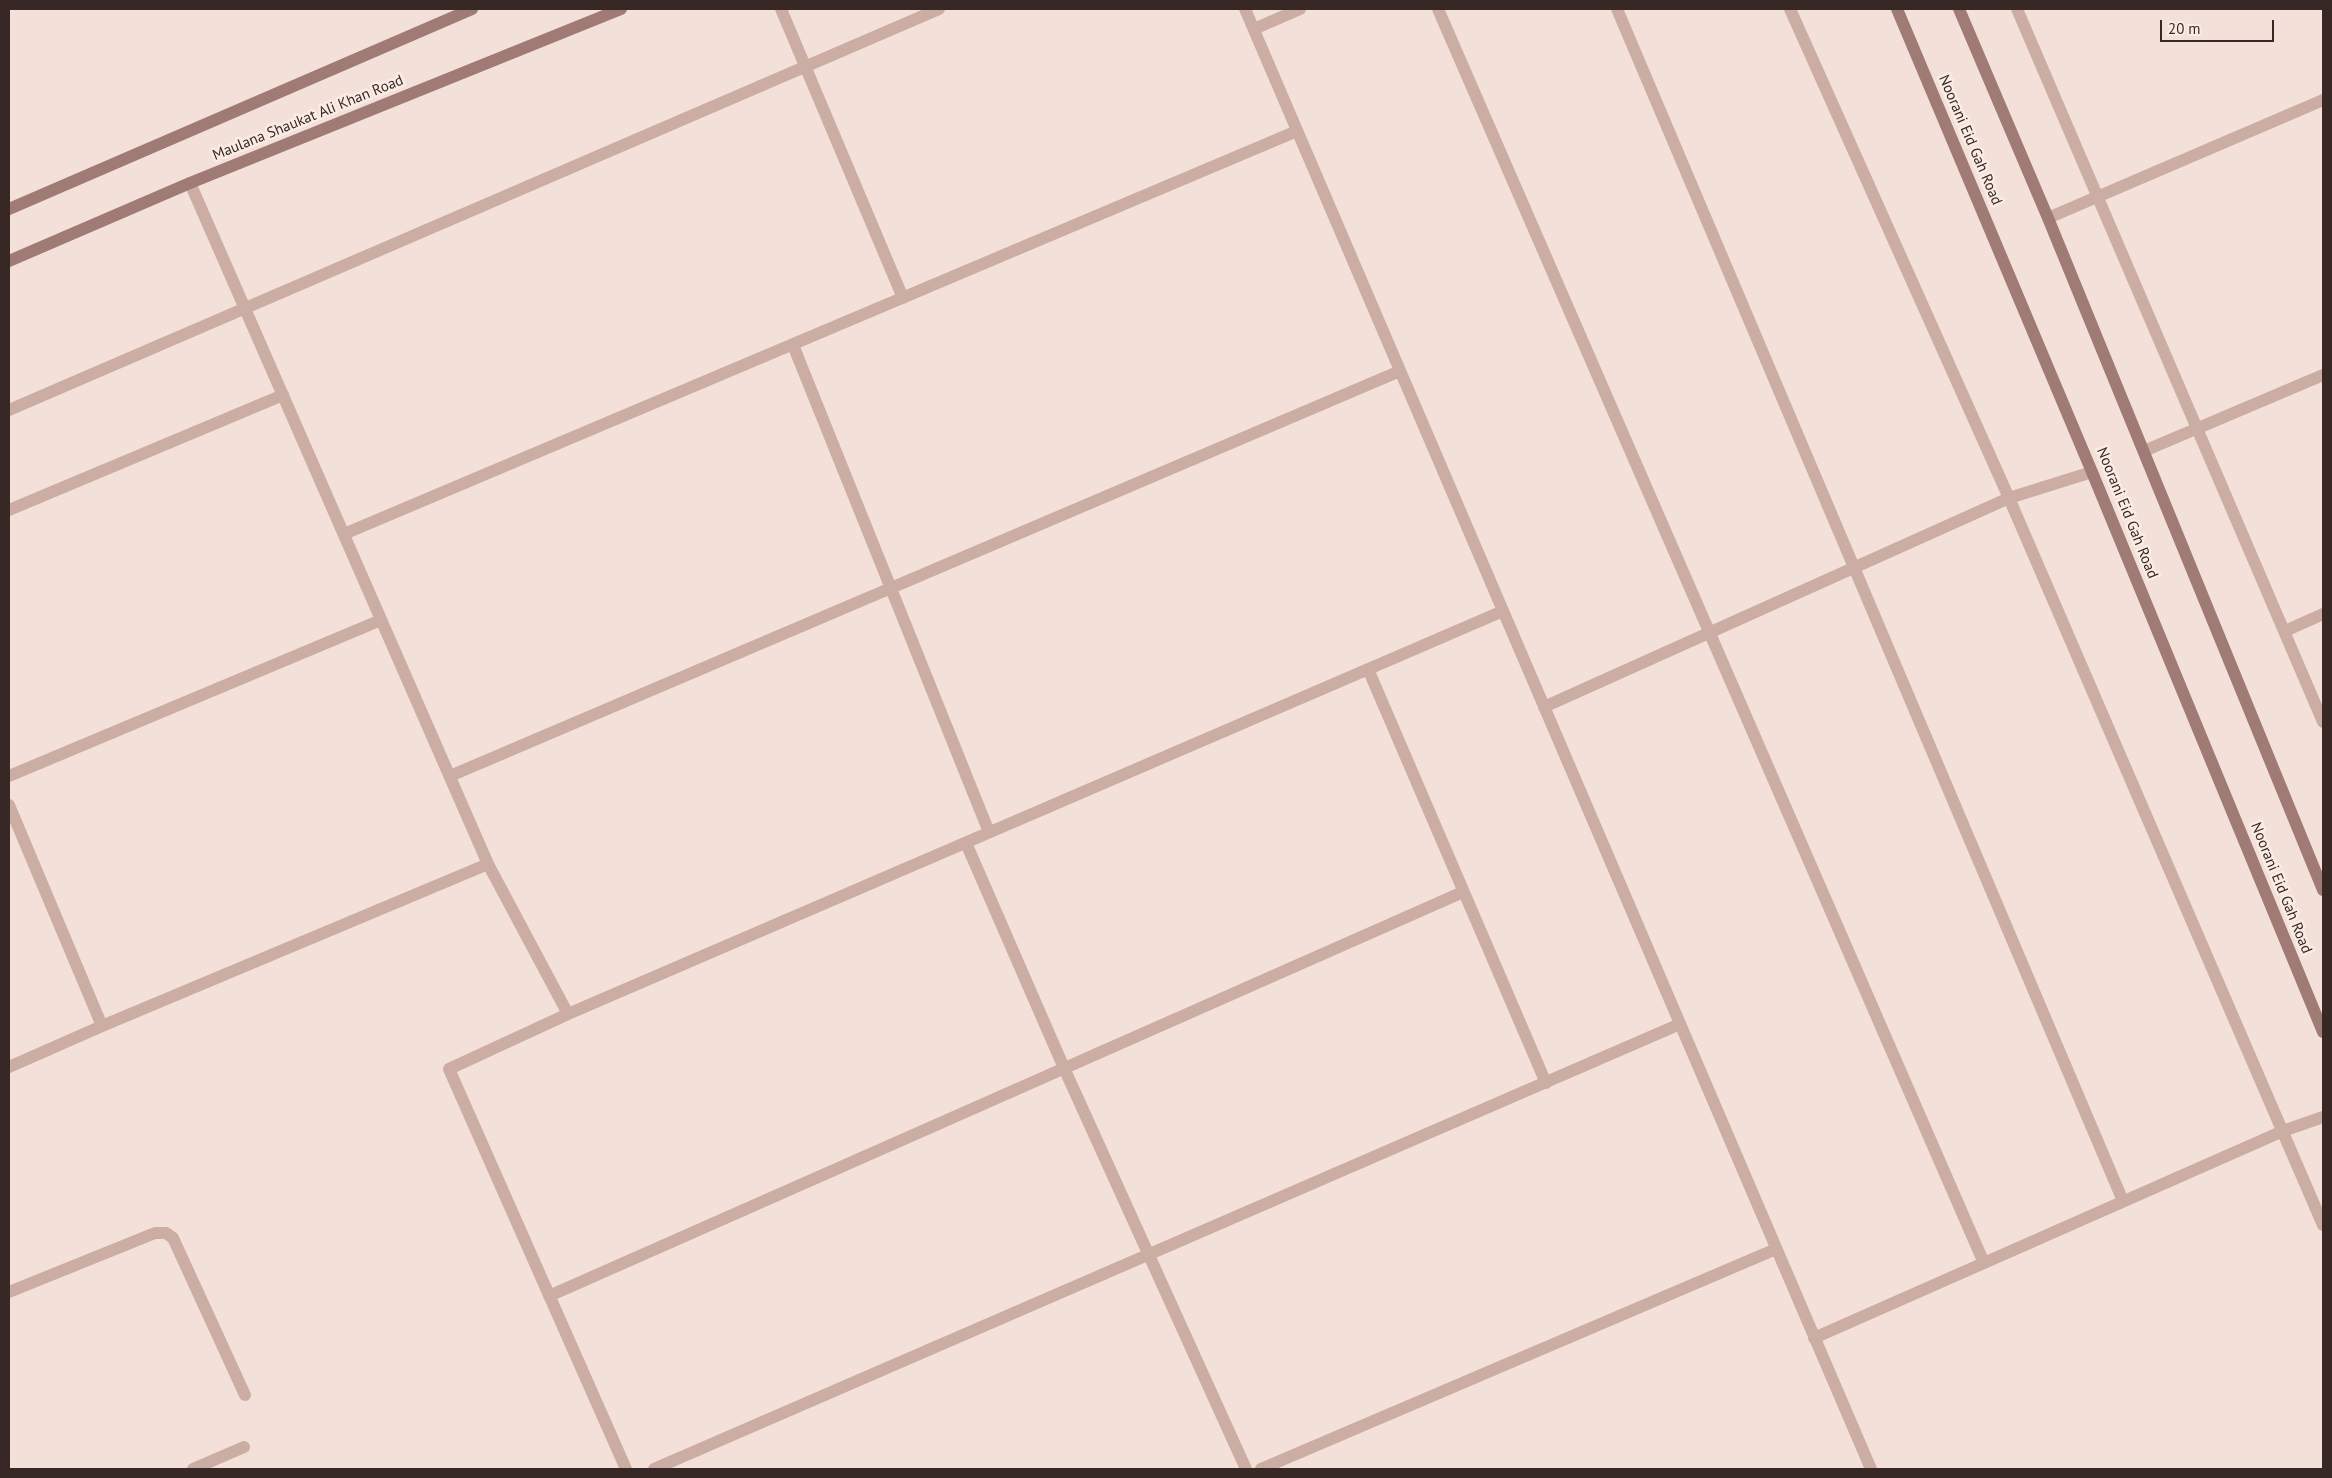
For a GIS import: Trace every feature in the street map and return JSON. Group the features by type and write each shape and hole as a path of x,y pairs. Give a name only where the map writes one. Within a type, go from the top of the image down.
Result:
{"main road":[{"path":"9,209 472,9"},
{"name":"Maulana Shaukat Ali Khan Road","path":"9,261 190,183 621,9"},
{"name":"Noorani Eid Gah Road","path":"1897,9 2092,472 2323,1032"},
{"path":"1959,9 2319,869 2323,890"}],"street":[{"path":"781,9 903,298"},
{"path":"9,410 939,9"},
{"path":"1246,9 1814,1338 1867,1468"},
{"path":"1254,29 1300,9"},
{"path":"1438,9 1984,1263"},
{"path":"1617,9 2123,1201"},
{"path":"1790,9 2009,498 2323,1225"},
{"path":"2017,9 2323,722"},
{"path":"2048,218 2323,100"},
{"path":"344,534 1297,131"},
{"path":"190,183 488,864 568,1014"},
{"path":"793,345 989,832"},
{"path":"450,776 1400,371"},
{"path":"2144,451 2323,375"},
{"path":"9,510 283,395"},
{"path":"1544,707 2009,498 2092,472"},
{"path":"626,1469 449,1069 568,1014 1503,611"},
{"path":"2285,631 2323,614"},
{"path":"9,776 381,620"},
{"path":"1368,669 1546,1083"},
{"path":"9,805 102,1026"},
{"path":"966,843 1064,1068 1246,1469"},
{"path":"9,1067 488,864"},
{"path":"549,1296 1463,892"},
{"path":"654,1469 1680,1024"},
{"path":"1814,1338 2283,1131 2323,1117"},
{"path":"9,1292 155,1232 166,1233 173,1238 245,1395"},
{"path":"1261,1469 1776,1249"},
{"path":"193,1469 244,1447"}]}
